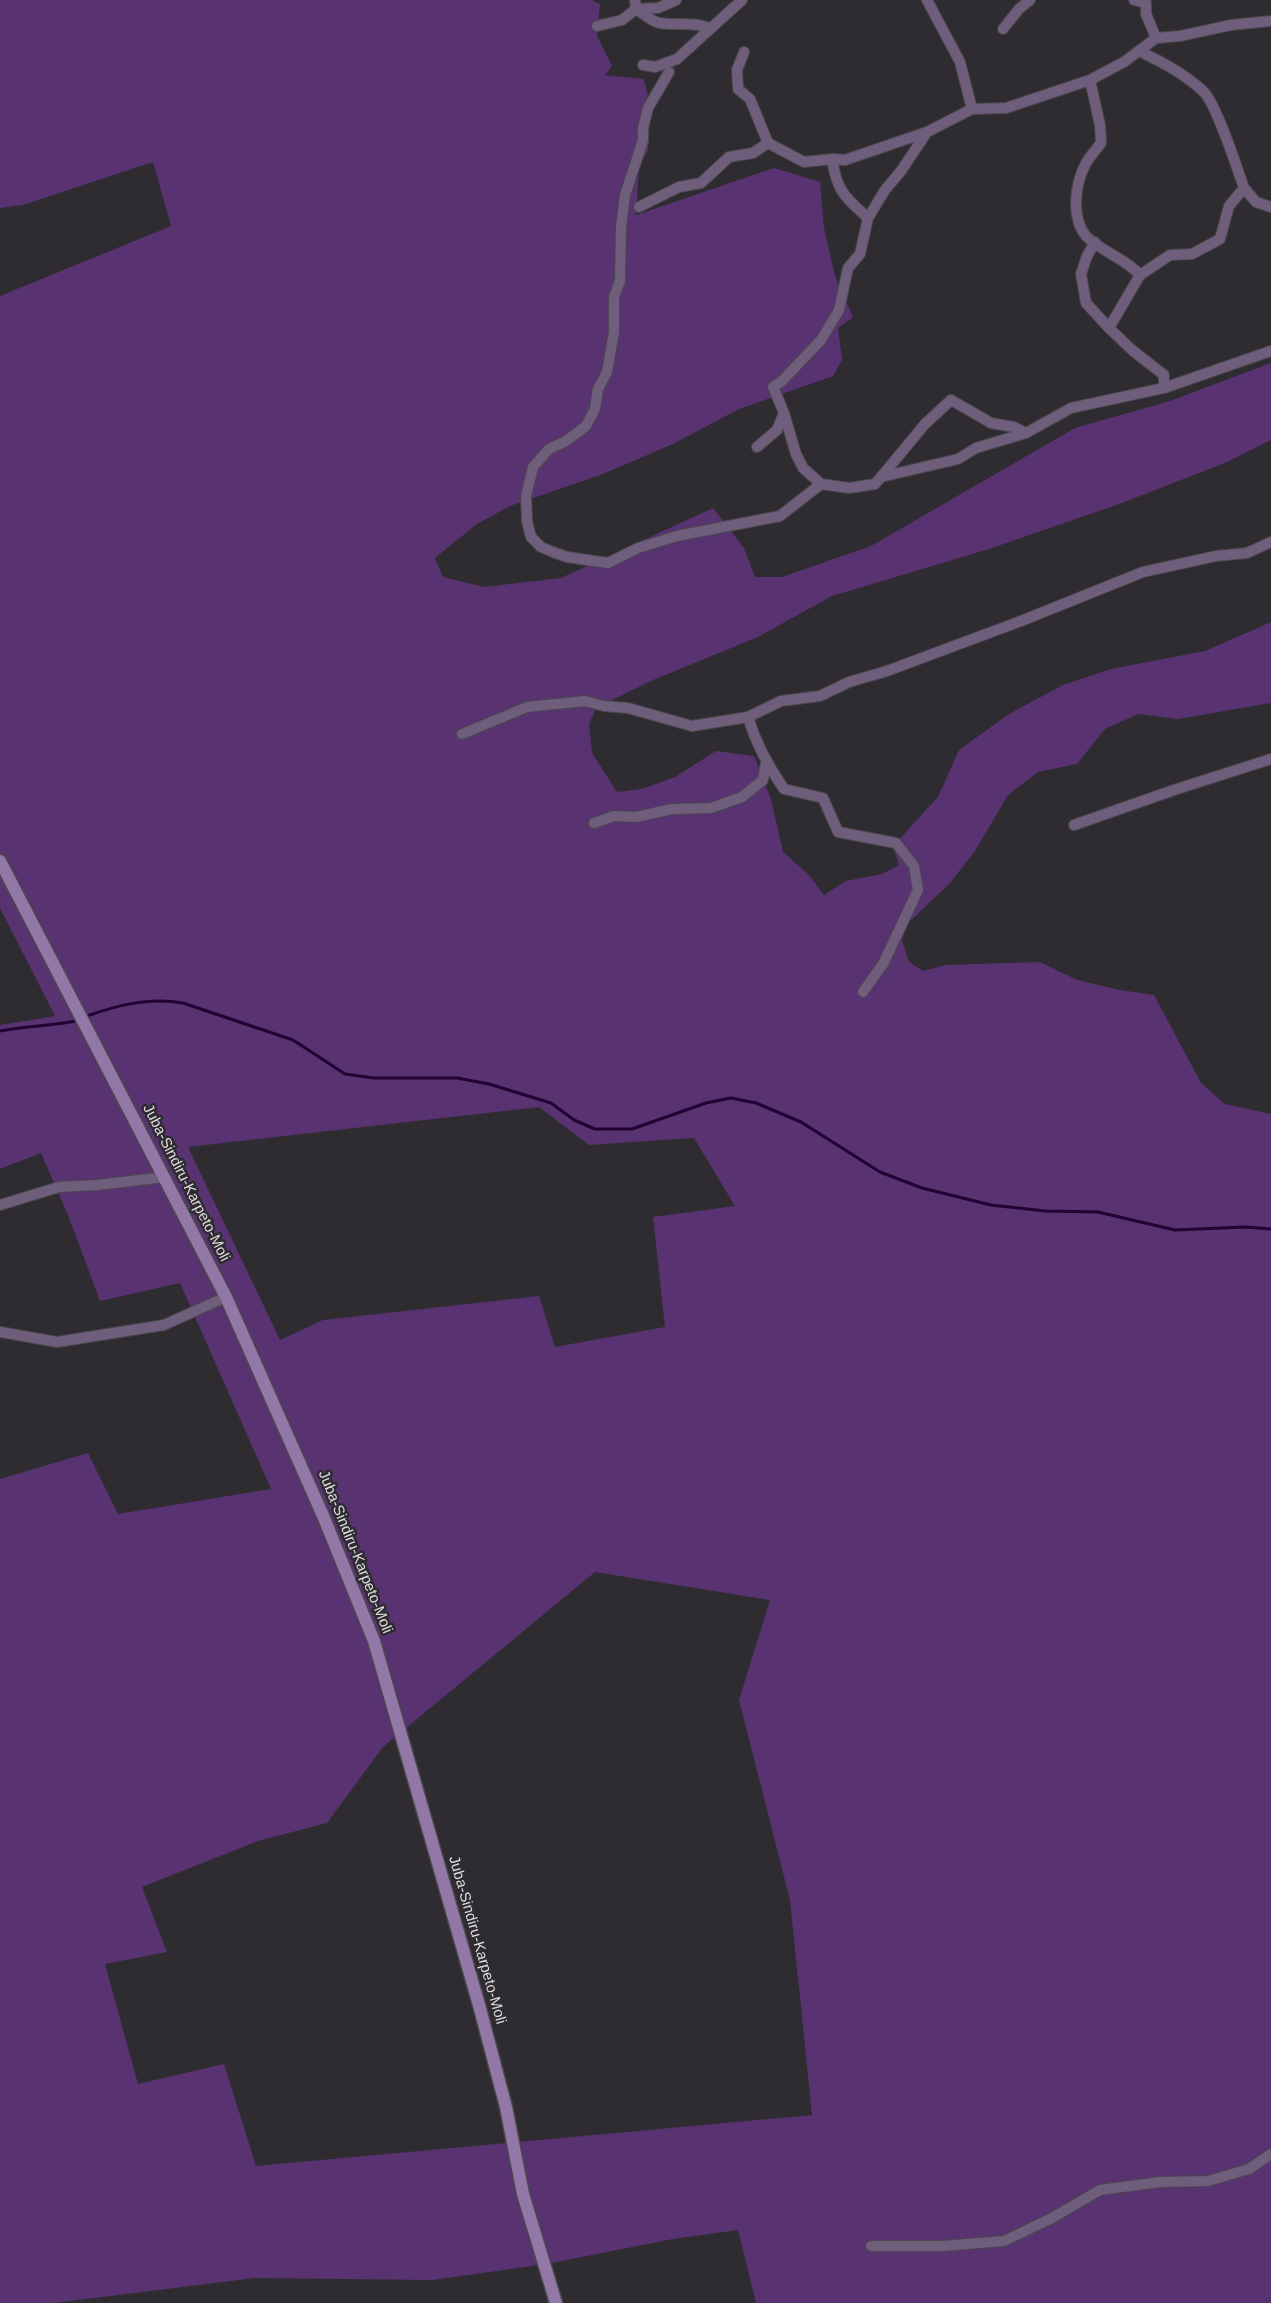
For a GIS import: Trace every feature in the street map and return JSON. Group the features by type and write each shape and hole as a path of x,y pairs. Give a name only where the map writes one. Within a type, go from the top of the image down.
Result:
{"main road":[{"name":"Juba-Sindiru-Karpeto-Moli","path":"0,860 226,1297 324,1518 376,1648 479,2004 506,2107 523,2194 556,2303"}],"street":[{"path":"636,4 658,8 676,0"},
{"path":"643,65 655,67 677,59 742,0"},
{"path":"927,0 960,62 972,109"},
{"path":"1003,29 1019,9 1030,0"},
{"path":"1134,0 1146,4 1146,14 1156,38"},
{"path":"597,26 622,20 636,4"},
{"path":"636,4 658,23 700,24 710,28"},
{"path":"744,52 737,70 738,89 750,99 768,143 804,162 832,159 845,160 927,132 972,109 1006,108 1090,80 1124,62 1156,38 1180,36 1231,25 1271,21"},
{"path":"1139,51 1170,66 1205,93 1232,153 1244,188 1256,202 1271,207"},
{"path":"669,72 648,108 643,128 643,140 625,195 621,227 620,281 614,297 614,332 607,372 598,389 595,409 586,426 549,449 533,467 526,496 527,521 531,537 541,547 567,557 608,563 638,548 677,536 780,516 821,484"},
{"path":"1090,80 1100,126 1101,143 1085,165 1076,194 1077,218 1086,236 1127,263 1140,275"},
{"path":"927,132 901,171 885,190 868,218 860,254 848,268 839,310 821,340 781,382 773,387 784,412 796,454 803,468 821,484 849,488 875,484 925,424 951,400 991,424 1014,427 1026,433"},
{"path":"639,207 679,187 701,183 729,157 753,152 768,143"},
{"path":"832,159 834,173 842,195 868,218"},
{"path":"1109,328 1140,275 1170,256 1192,254 1220,239 1229,206 1244,188"},
{"path":"1095,242 1087,256 1081,274 1086,303 1132,350 1164,374 1164,388"},
{"path":"881,477 958,459 976,448 1026,433 1071,408 1164,388 1271,351"},
{"path":"757,447 777,430 784,412"},
{"path":"462,734 527,707 585,701 604,706 628,708 692,726 748,717 781,702 820,696 849,682 887,671 1143,572 1216,556 1247,553 1271,542"},
{"path":"748,717 755,740 766,762 784,789 824,798 838,832 860,838 896,843 914,866 918,890 883,964 863,992"},
{"path":"1074,825 1191,784 1271,759"},
{"path":"594,823 614,816 636,818 672,809 711,808 742,797 764,780 766,762"},
{"path":"0,1205 59,1187 98,1185 165,1177"},
{"path":"0,1332 57,1342 164,1325 226,1297"},
{"path":"871,2246 943,2246 1004,2241 1052,2218 1100,2190 1160,2182 1208,2181 1249,2169 1271,2154"}],"shaded area":[{"path":"0,0 592,0 600,4 597,36 612,66 605,75 644,79 651,110 648,150 639,168 636,215 774,168 820,182 824,228 835,276 853,317 838,328 842,360 833,376 739,409 673,444 603,474 510,506 477,524 435,558 443,577 484,587 561,578 713,508 744,548 755,577 782,577 871,546 1075,428 1170,401 1271,363 1271,440 1227,462 1122,503 989,549 832,596 758,637 653,680 596,708 589,724 592,753 617,792 642,789 675,777 716,751 754,756 771,799 783,852 808,874 824,895 846,881 882,874 899,865 893,846 938,797 959,750 1009,714 1063,685 1111,669 1205,651 1271,622 1271,703 1178,719 1138,714 1105,729 1077,764 1038,772 1008,795 975,851 950,883 909,922 902,940 909,962 923,971 946,965 1040,962 1077,980 1120,990 1154,995 1201,1083 1225,1104 1271,1114 1271,2303 756,2303 738,2230 673,2239 546,2264 433,2280 255,2278 54,2303 0,2303 0,1479 88,1453 118,1514 271,1489 180,1283 100,1301 68,1215 41,1153 0,1169 0,1025 55,1016 0,908 0,296 171,226 153,162 23,205 0,208","holes":["539,1107 589,1145 694,1138 735,1206 653,1217 665,1327 555,1347 539,1296 323,1320 280,1340 188,1147","595,1572 770,1600 739,1700 790,1900 812,2115 256,2166 224,2064 138,2084 105,1964 167,1952 142,1887 258,1841 327,1823 383,1747"]}],"waterway":[{"path":"87,1016 110,1008 134,1003 158,1001 183,1003 293,1040 345,1074 374,1078 457,1078 489,1084 551,1103 574,1120 595,1129 632,1129 706,1103 731,1098 756,1103 801,1122 880,1172 922,1188 991,1205 1045,1211 1098,1212 1175,1230 1245,1227 1271,1229"},
{"path":"0,1031 76,1021"}]}
